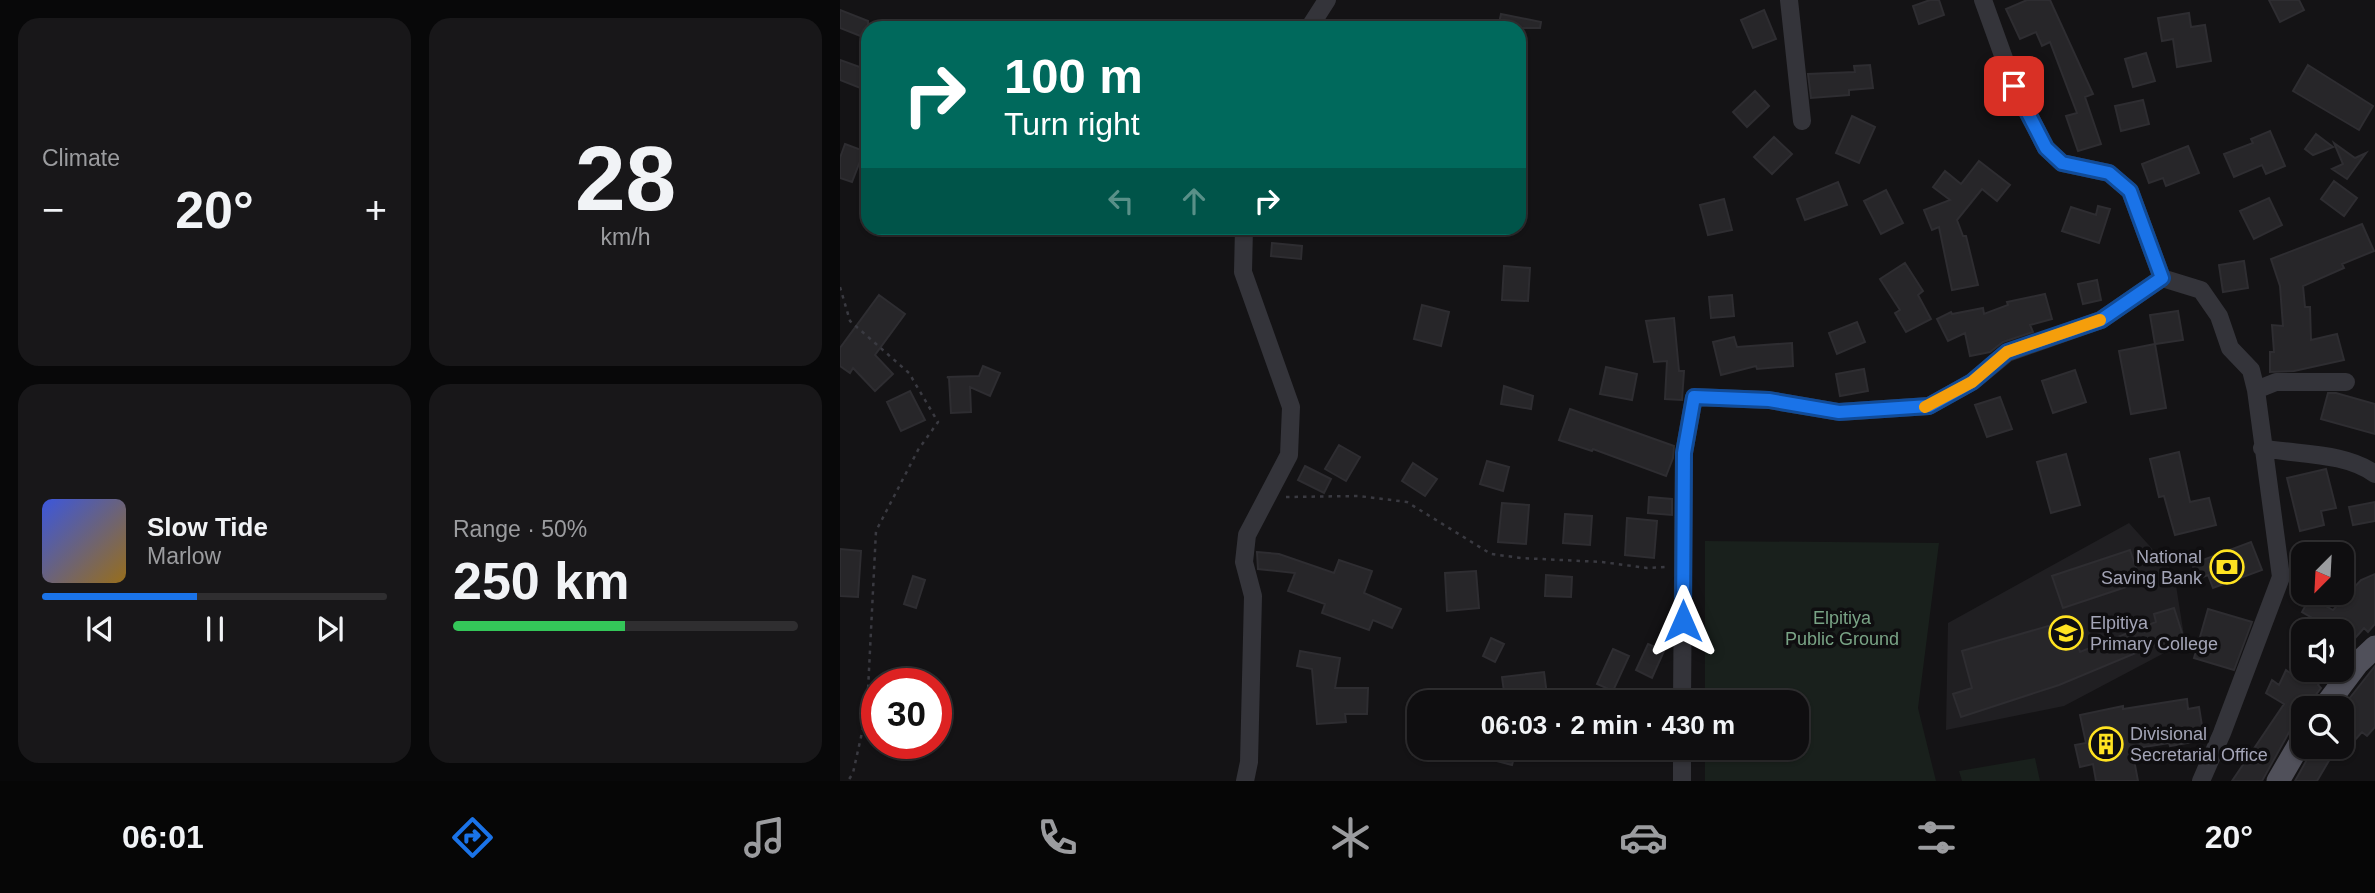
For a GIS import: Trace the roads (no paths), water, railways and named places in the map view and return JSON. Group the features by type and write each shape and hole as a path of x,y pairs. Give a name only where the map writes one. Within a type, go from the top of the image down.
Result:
{"main road":[{"path":"2333,696 2357,664 2375,646"},
{"path":"2278,781 2291,759"}],"street":[{"path":"1314,21 1327,0"},
{"path":"1789,0 1802,121"},
{"path":"1983,0 2014,86 2046,148 2062,163 2109,173 2130,191 2162,278"},
{"path":"1244,235 1243,272 1291,407 1289,455 1247,535 1244,562 1254,596 1249,762 1245,781"},
{"path":"2162,278 2201,290 2219,316 2230,348 2251,370 2281,577 2201,781"},
{"path":"1682,690 1684,453 1694,397 1769,400 1839,412 1929,406 1972,382 2007,352 2101,320 2162,278"},
{"path":"2256,390 2276,382 2346,382"},
{"path":"2263,448 2340,460 2366,468 2375,474"},
{"path":"1682,760 1682,781"}],"place":[{"name":"National Saving Bank","path":"2227,567"},
{"name":"Elpitiya Primary College","path":"2066,633"},
{"name":"Divisional Secretarial Office","path":"2106,744"}],"park label":[{"name":"Elpitiya Public Ground","path":"1842,628"}]}
